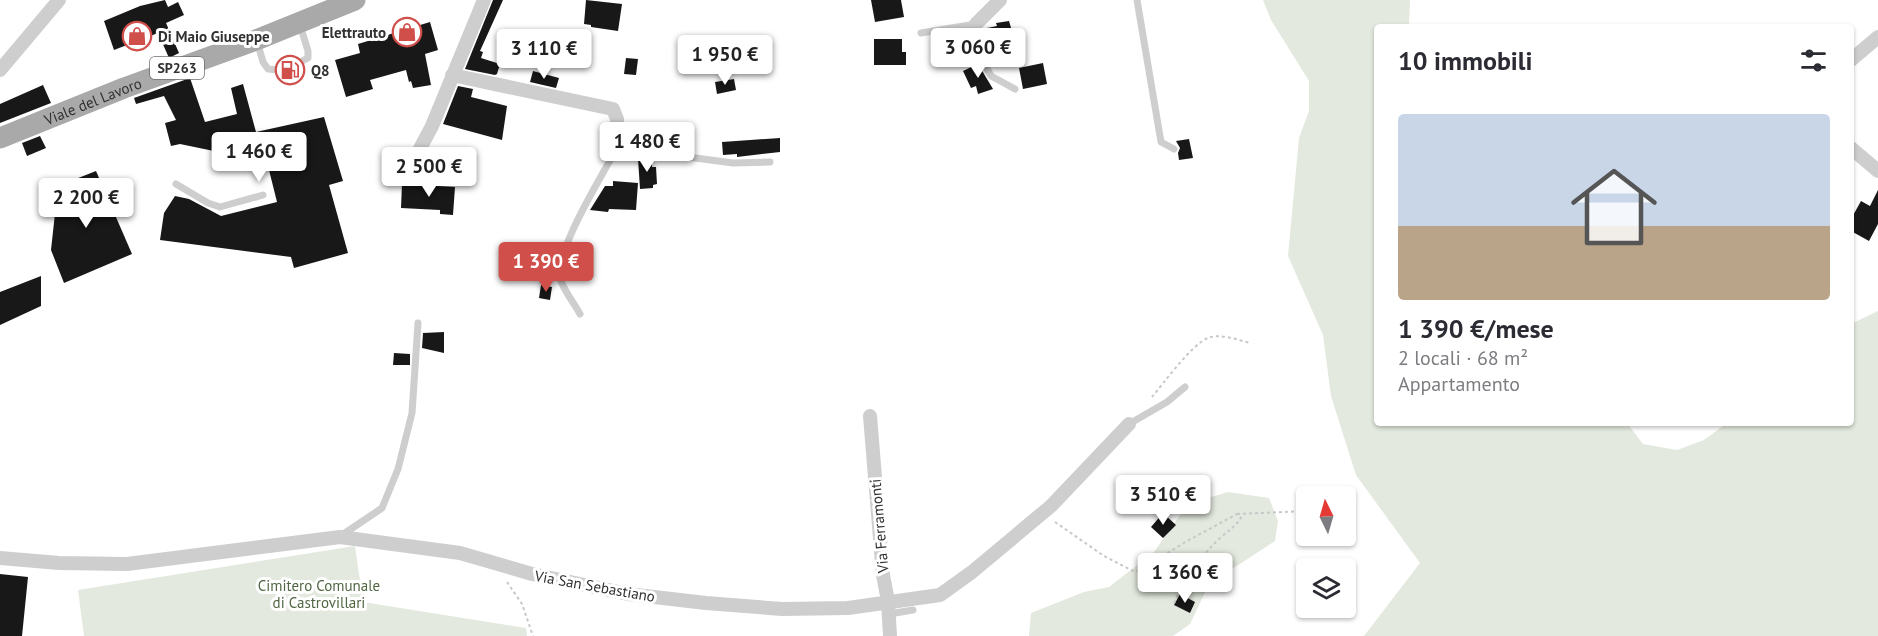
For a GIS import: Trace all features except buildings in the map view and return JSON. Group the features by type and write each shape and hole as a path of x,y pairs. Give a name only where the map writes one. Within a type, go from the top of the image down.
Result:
{"main road":[{"name":"Viale del Lavoro","path":"0,138 123,88 256,40 355,0"}],"street":[{"path":"0,70 59,0"},
{"path":"406,175 432,126 484,0"},
{"path":"976,24 999,0"},
{"path":"1854,57 1878,37"},
{"path":"452,75 613,109 617,119 617,141"},
{"path":"1854,151 1878,171"},
{"name":"Via Ferramonti","path":"870,416 890,636"},
{"name":"Via San Sebastiano","path":"0,558 59,563 127,564 340,537 460,554 532,574 627,594 782,609 889,607 940,595 972,572 1044,512 1129,424"}],"lane":[{"path":"1137,0 1161,142 1174,149"},
{"path":"256,40 263,62 268,69 276,70 300,62 308,58 308,51 299,23"},
{"path":"921,33 976,24 982,59 991,76 1015,89"},
{"path":"580,314 560,280 562,254 610,160 617,141 658,153 733,163 770,162"},
{"path":"176,184 208,203 220,207 263,195"},
{"path":"340,537 382,508 398,469 412,413 418,323"},
{"path":"1129,424 1167,402 1185,387"},
{"path":"889,607 913,610"}],"path":[{"path":"1149,402 1175,368 1208,338 1223,337 1250,343"},
{"path":"1044,512 1104,556 1135,572 1237,514 1296,511"},
{"path":"1173,606 1189,574 1206,552 1236,526 1241,518 1237,514"},
{"path":"494,563 522,604 532,636"}],"green space":[{"path":"1263,0 1410,0 1409,24 1374,24 1374,426 1629,426 1643,444 1677,450 1704,440 1723,426 1854,426 1854,323 1878,311 1878,636 1364,636 1420,563 1356,475 1331,396 1323,335 1288,256 1299,138 1309,111 1309,81 1271,20"},
{"path":"1228,492 1269,498 1278,521 1275,541 1209,584 1190,624 1173,636 1029,636 1031,613 1084,592 1109,587 1154,552 1188,504"},
{"name":"Cimitero Comunale di Castrovillari","path":"355,546 363,602 526,628 527,636 84,636 78,590"}],"place":[{"name":"Elettrauto","path":"407,32"},
{"name":"Di Maio Giuseppe","path":"137,36"},
{"name":"Q8","path":"290,70"}]}
